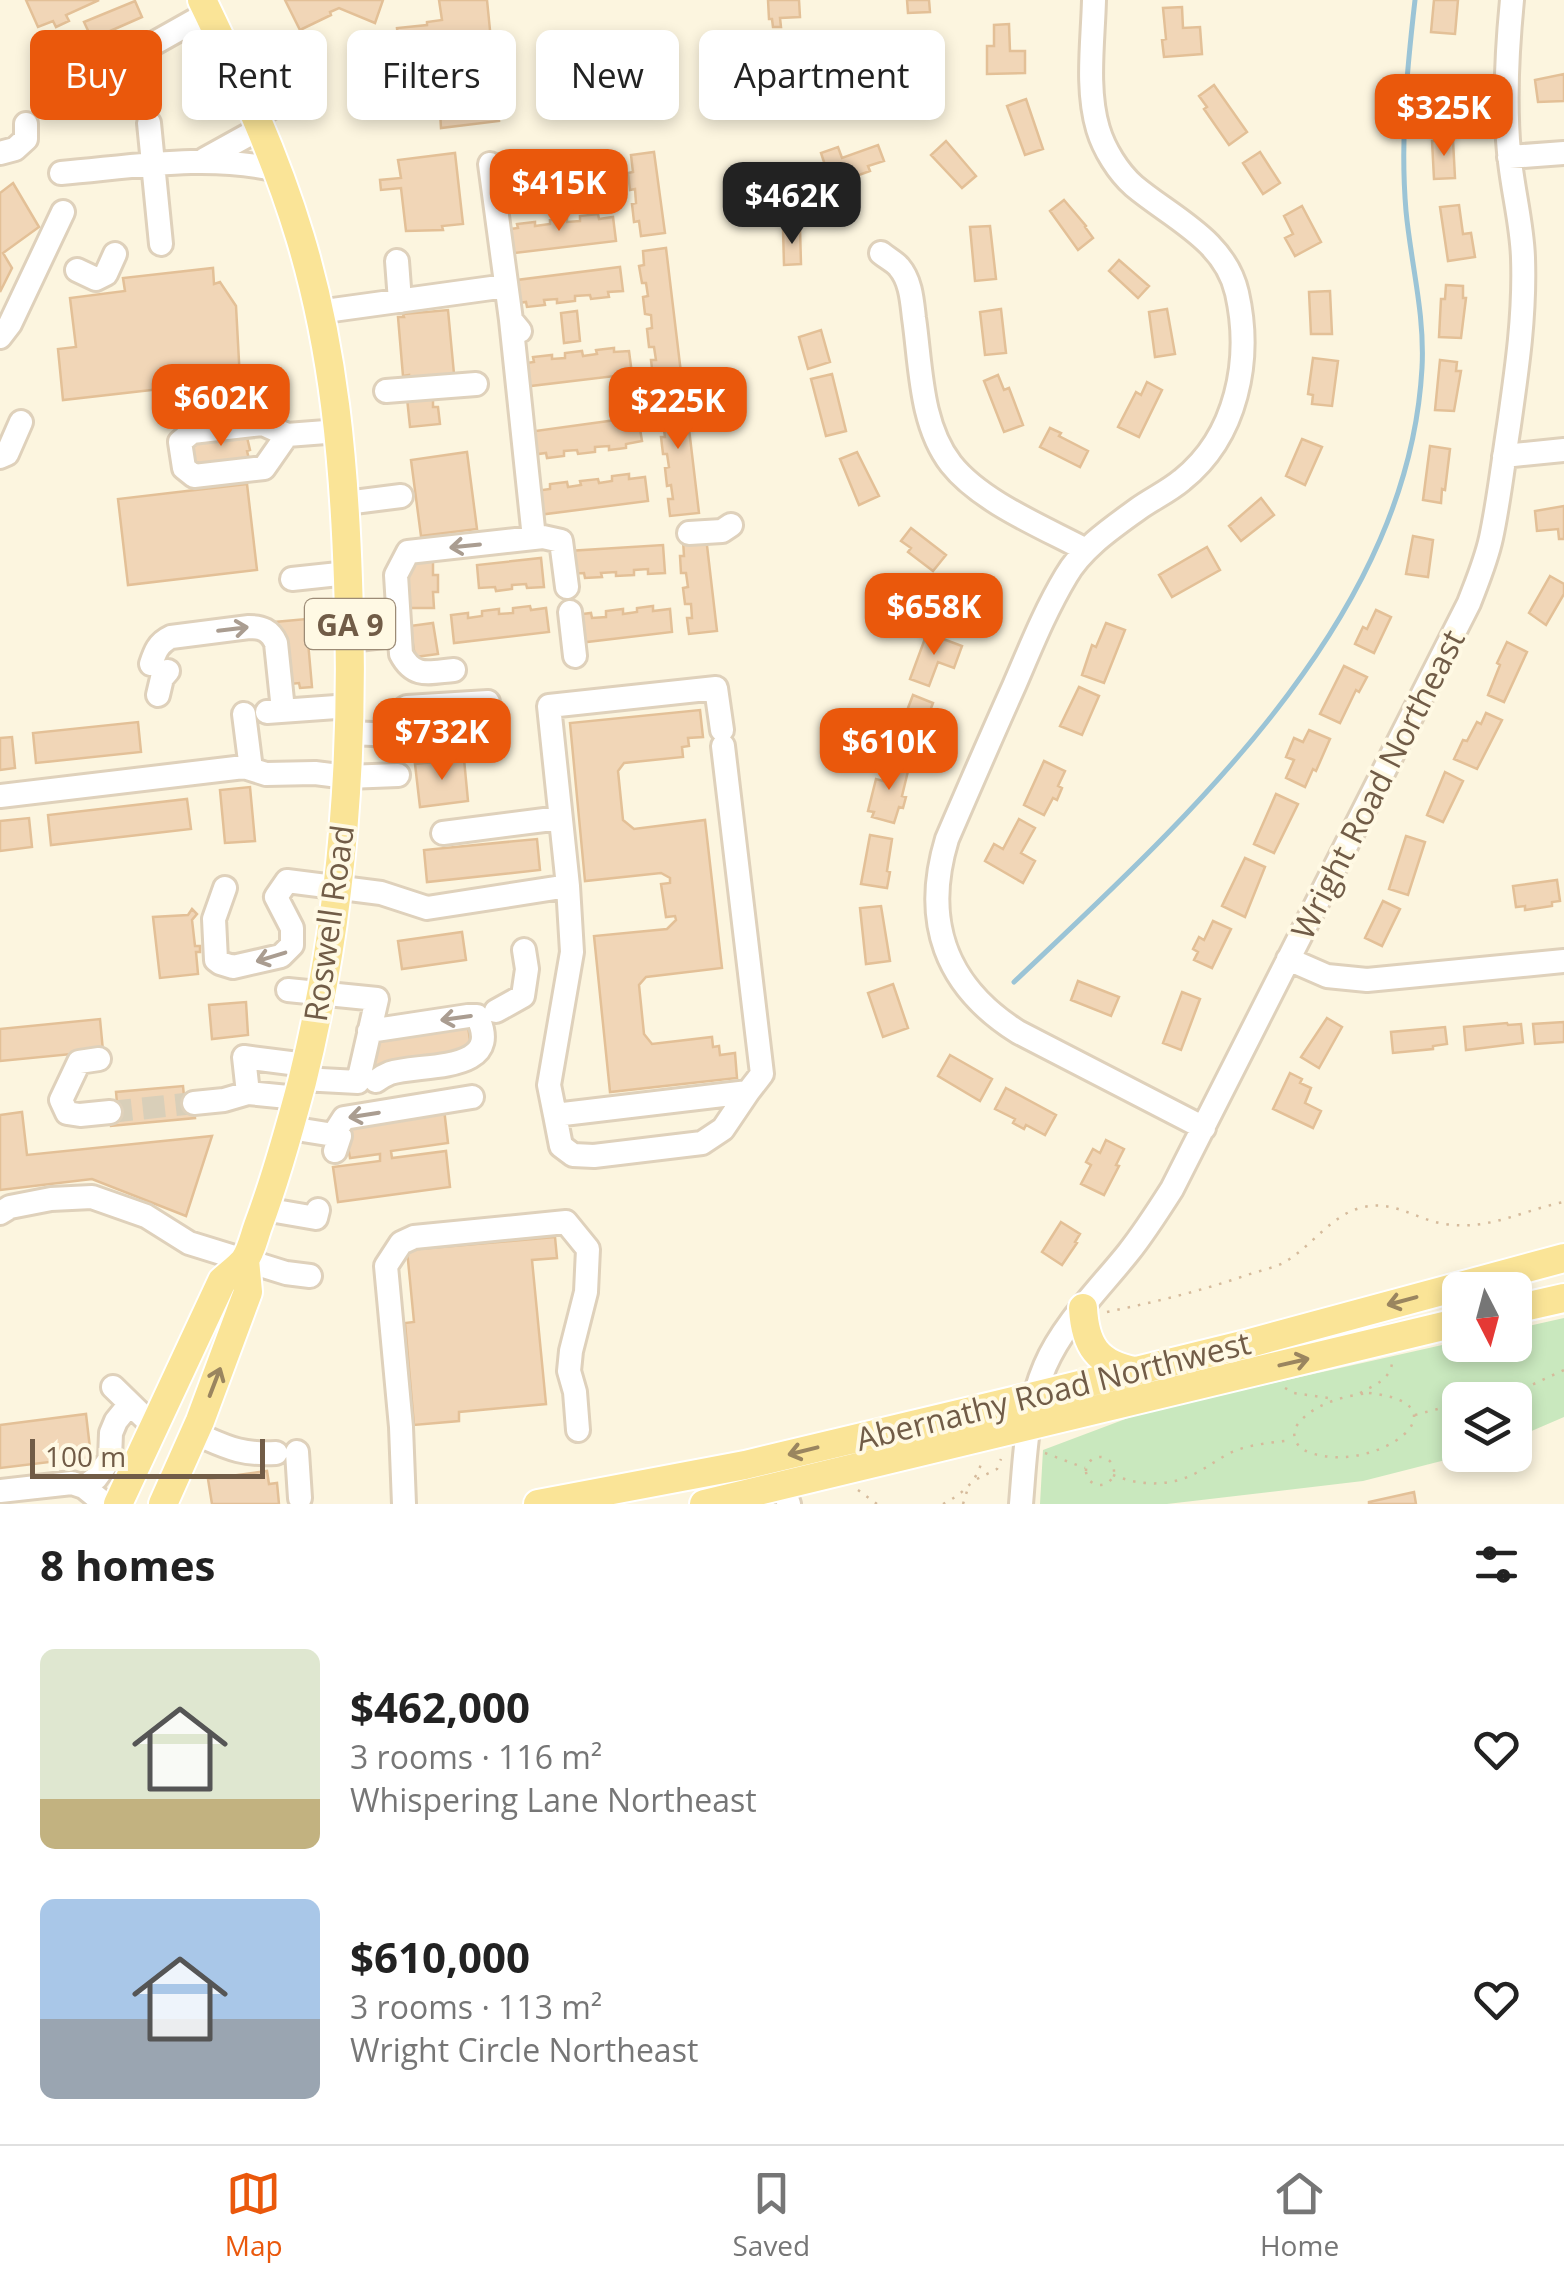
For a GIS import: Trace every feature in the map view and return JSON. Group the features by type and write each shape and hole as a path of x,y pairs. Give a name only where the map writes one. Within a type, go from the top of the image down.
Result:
{"main road":[{"name":"Roswell Road","path":"205,7 216,30"},
{"name":"Roswell Road","path":"118,1504 222,1281 244,1260 264,1209 302,1081 337,886 350,720 346,502 339,431 330,367 300,239 259,122"},
{"name":"Abernathy Road Northwest","path":"538,1504 633,1498 745,1465 1136,1371 1564,1258"},
{"name":"Roswell Road","path":"163,1504 248,1292 244,1260"},
{"path":"1532,1306 1564,1298"},
{"path":"1092,1311 1086,1335 1096,1352 1112,1366 1136,1371"},
{"name":"Abernathy Road Northwest","path":"704,1504 786,1494 1029,1425 1442,1326"}],"street":[{"path":"1094,0 1092,93 1098,128 1111,157 1131,184 1198,234 1222,258 1237,294 1242,345 1238,384 1233,407 1210,452 1182,480 1137,509 1086,550 1068,572 1046,612 946,839 937,882 939,926 959,977 975,1000 994,1017 1204,1128"},
{"name":"Wright Road Northeast","path":"1021,1504 1034,1396 1046,1363 1092,1311 1172,1189 1469,604 1490,539 1520,350 1524,294 1523,252 1505,106 1512,0"},
{"path":"162,37 205,7"},
{"path":"202,161 262,120"},
{"path":"149,123 160,244"},
{"path":"0,153 15,149 26,139 26,124"},
{"path":"1510,158 1564,153"},
{"path":"60,173 202,161 241,162 278,170"},
{"path":"490,164 506,286 517,328 534,538"},
{"path":"0,337 10,324 63,212"},
{"path":"881,253 899,267 910,286 927,412 948,461 984,495 1086,550"},
{"path":"77,270 96,279 106,274 115,254"},
{"path":"397,261 400,301"},
{"path":"318,312 506,286"},
{"path":"386,390 476,384"},
{"path":"0,457 7,454 21,422"},
{"path":"286,435 339,431"},
{"path":"1504,456 1564,450"},
{"path":"346,502 401,496"},
{"path":"689,533 722,530 731,525"},
{"path":"454,670 420,673 407,664 402,654 396,575 408,552 544,537 562,541 567,586"},
{"path":"292,579 348,573"},
{"path":"570,612 575,656"},
{"path":"158,695 162,678 156,650 162,641 249,627 261,627 272,634 281,686 264,712 250,769"},
{"path":"350,640 399,634"},
{"path":"254,659 267,661 281,686"},
{"path":"716,688 762,1074 723,1129 702,1143 594,1156 573,1155 561,1146 549,1085 572,952 560,818 549,706 716,688"},
{"path":"264,712 350,720 420,745 480,738 487,732 488,702 407,707 401,711 396,735"},
{"path":"0,796 244,768 266,774 398,775"},
{"path":"443,834 560,818"},
{"path":"225,888 213,934 216,960 232,967 281,956 292,945 292,928 276,897 288,882 381,893 427,908 568,886"},
{"path":"496,1011 523,996 527,969 524,950"},
{"path":"1288,959 1327,976 1368,980 1564,961"},
{"path":"288,990 376,1000 369,1031 367,1082"},
{"path":"194,1103 224,1100 302,1081 367,1082 391,1073 470,1058 480,1049 484,1037 477,1016 369,1031"},
{"path":"248,1093 244,1057 302,1081"},
{"path":"98,1059 79,1062 62,1100 67,1113 110,1112"},
{"path":"555,1115 748,1092"},
{"path":"290,1128 334,1143 344,1118 472,1097"},
{"path":"0,1214 10,1207 51,1199 92,1197 146,1216 189,1243 310,1276"},
{"path":"264,1209 316,1218 318,1210"},
{"path":"405,1503 386,1266 401,1243 414,1237 566,1222 588,1249 586,1292 569,1371 578,1430"},
{"path":"112,1387 153,1426"},
{"path":"84,1486 96,1478 110,1458 110,1433 129,1405"},
{"path":"194,1433 286,1452 300,1498"},
{"path":"0,1491 72,1484 84,1486 104,1504"}],"path":[{"path":"1092,1311 1212,1288 1284,1263 1360,1207 1381,1205 1444,1224 1474,1224 1511,1219 1564,1202"},
{"path":"1358,1394 1391,1373 1392,1356"},
{"path":"1532,1385 1564,1370"},
{"path":"1281,1383 1294,1393 1337,1400"},
{"path":"1358,1394 1398,1398 1411,1408 1412,1426 1398,1442 1364,1455 1322,1456 1304,1451 1294,1440 1294,1430 1306,1414 1358,1394"},
{"path":"1414,1416 1442,1408"},
{"path":"1113,1476 1141,1484 1171,1480 1191,1476 1229,1453 1294,1440"},
{"path":"1046,1453 1086,1468"},
{"path":"963,1504 982,1465 983,1454"},
{"path":"1095,1458 1102,1458 1110,1461 1113,1476 1109,1482 1095,1485 1086,1475 1086,1468 1095,1458"},
{"path":"943,1504 997,1469 1001,1459"},
{"path":"849,1483 875,1504"}],"green space":[{"path":"1564,1318 1564,1417 1532,1431 1532,1382 1442,1382 1442,1461 1363,1481 1167,1504 1040,1504 1043,1450 1144,1412 1442,1345 1442,1362 1532,1362 1532,1325"}],"building":[{"path":"26,0 99,0 66,15 69,21 56,27 53,21 38,27"},
{"path":"285,0 383,0 375,23 339,8 300,30"},
{"path":"439,0 487,0 490,30 397,30 442,20"},
{"path":"768,0 799,0 800,17 780,18 781,27 773,27"},
{"path":"907,0 929,0 930,12 908,13"},
{"path":"1434,0 1458,0 1455,34 1431,32"},
{"path":"135,1 142,17 112,30 88,30 84,22"},
{"path":"1182,7 1183,28 1200,27 1202,54 1164,57 1163,8"},
{"path":"1009,24 1010,51 1025,51 1025,73 987,74 987,46 994,46 994,25"},
{"path":"1564,74 1564,101 1538,102 1535,80"},
{"path":"1432,84 1450,84 1450,111 1432,111"},
{"path":"1214,85 1247,132 1229,145 1199,96"},
{"path":"1026,99 1043,149 1025,155 1007,106"},
{"path":"441,120 499,120 499,121 441,128"},
{"path":"1453,140 1455,178 1434,179 1432,141"},
{"path":"946,141 976,176 962,188 931,155"},
{"path":"878,145 884,161 868,166 870,171 856,176 857,179 817,192 810,170 825,165 821,153 838,147 842,158"},
{"path":"654,152 665,233 641,236 639,221 634,222 635,189 630,190 628,173 633,172 631,155"},
{"path":"1260,152 1280,183 1263,194 1243,163"},
{"path":"455,153 463,224 442,226 443,230 406,231 401,188 381,190 380,180 401,178 398,160"},
{"path":"606,158 609,181 593,183 593,188 576,190 575,186 546,194 545,189 531,191 532,195 499,195 496,171"},
{"path":"13,183 39,227 3,253 12,268 0,292 0,193"},
{"path":"1064,200 1093,238 1078,250 1050,211"},
{"path":"1459,205 1463,234 1471,233 1475,257 1448,261 1440,207"},
{"path":"1302,206 1321,242 1295,256 1285,238 1293,234 1284,216"},
{"path":"598,214 599,219 613,217 616,241 505,254 503,230 518,228 517,224 535,222 535,226 567,218 567,222 580,221 580,216"},
{"path":"990,226 996,279 975,281 970,227"},
{"path":"783,229 800,229 801,264 784,265"},
{"path":"666,248 681,373 653,377 651,360 656,360 654,347 649,347 647,329 652,328 651,315 645,314 643,297 648,296 639,266 644,265 643,251"},
{"path":"1119,260 1149,286 1138,298 1109,271"},
{"path":"620,267 623,291 608,292 609,297 575,296 575,301 544,300 545,305 527,307 526,302 511,304 509,281"},
{"path":"213,268 214,284 220,282 236,306 240,380 63,400 58,349 76,347 70,298 125,291 123,278"},
{"path":"1446,285 1463,286 1466,298 1461,338 1439,337 1441,299 1445,299"},
{"path":"1330,291 1332,334 1311,334 1309,292"},
{"path":"1001,309 1006,353 985,355 980,312"},
{"path":"1167,309 1175,354 1155,357 1149,312"},
{"path":"448,310 454,374 403,376 398,317"},
{"path":"577,311 580,341 564,343 561,313"},
{"path":"821,330 830,362 808,369 799,337"},
{"path":"614,348 614,352 629,351 632,374 522,387 519,364 534,362 533,357 565,358 565,353 582,351 583,356"},
{"path":"1313,358 1338,361 1332,406 1312,404 1313,395 1308,394"},
{"path":"1440,360 1457,362 1456,371 1461,371 1454,411 1435,410"},
{"path":"832,374 846,431 826,436 811,379"},
{"path":"998,375 1004,390 1009,388 1023,425 1004,432 984,381"},
{"path":"1147,382 1162,390 1139,437 1118,427 1136,392 1141,395"},
{"path":"684,387 699,513 670,516 668,499 673,499 671,485 667,486 665,468 669,467 667,454 663,454 661,437 665,437 657,406 661,406 660,390"},
{"path":"433,395 440,424 410,427 407,398"},
{"path":"638,417 642,441 626,444 626,448 595,447 595,452 564,451 564,456 547,458 546,453 531,455 528,432"},
{"path":"1050,428 1088,451 1080,467 1040,447"},
{"path":"246,433 249,459 194,466 192,440"},
{"path":"1302,439 1322,447 1305,485 1286,476"},
{"path":"1430,446 1450,449 1441,503 1423,500"},
{"path":"467,452 477,529 421,536 411,460"},
{"path":"857,452 879,496 859,505 840,459"},
{"path":"629,474 629,479 645,477 648,501 538,515 535,491 550,489 550,484 567,482 568,487 581,485 580,481 598,479 599,483"},
{"path":"247,484 257,570 128,585 118,499"},
{"path":"1261,498 1274,515 1241,541 1229,526"},
{"path":"1564,506 1564,539 1559,539 1558,529 1537,531 1535,511"},
{"path":"911,528 946,555 933,571 908,552 911,548 901,541"},
{"path":"1413,536 1433,540 1428,577 1406,574"},
{"path":"706,537 717,631 689,634 687,618 692,618 691,604 685,604 683,588 688,587 686,573 681,573 680,556 684,556 683,540"},
{"path":"663,545 665,573 648,574 648,569 634,570 634,575 616,576 616,572 585,578 584,573 569,574 568,551"},
{"path":"1207,547 1220,570 1172,597 1159,575"},
{"path":"541,558 544,587 527,588 526,584 496,591 495,587 479,588 477,565"},
{"path":"408,560 433,560 433,575 438,575 434,608 409,608"},
{"path":"1550,576 1564,584 1564,594 1546,625 1529,613"},
{"path":"955,582 975,584 970,624 950,622"},
{"path":"530,606 531,610 546,608 549,632 454,643 451,615 468,613 468,618 499,609 499,614 513,613 513,608"},
{"path":"653,606 653,611 670,609 672,632 578,643 574,615 591,613 592,618 606,617 606,611 623,609 623,614"},
{"path":"1376,610 1391,617 1374,653 1355,644"},
{"path":"306,619 312,687 300,688 299,683 280,685 275,622"},
{"path":"433,623 438,654 415,657 410,626"},
{"path":"1106,623 1125,630 1104,683 1082,675 1092,645 1096,647"},
{"path":"927,633 962,646 954,668 938,662 929,686 910,679"},
{"path":"1507,642 1527,652 1504,702 1488,695"},
{"path":"1344,666 1367,677 1340,723 1320,714"},
{"path":"1079,687 1099,696 1082,735 1060,726"},
{"path":"913,695 933,703 916,756 893,747"},
{"path":"468,707 470,729 408,739 405,711"},
{"path":"700,710 703,737 688,738 689,746 682,747 683,757 624,763 618,771 623,820 634,829 705,820 722,968 646,977 639,985 644,1034 652,1044 712,1037 713,1047 719,1046 720,1055 735,1053 737,1078 610,1092 594,936 667,929 676,920 675,916 666,917 661,884 670,883 670,878 661,873 585,881 570,723"},
{"path":"1486,713 1502,720 1477,769 1454,759 1463,740 1467,741"},
{"path":"138,722 141,752 36,763 33,733"},
{"path":"1309,730 1330,739 1305,787 1286,778 1294,760 1286,757 1294,738 1303,742"},
{"path":"12,737 15,768 0,770 0,738"},
{"path":"464,759 468,801 420,807 415,764"},
{"path":"1044,761 1065,771 1057,800 1053,798 1044,815 1024,805"},
{"path":"888,762 909,767 902,796 906,797 894,823 872,817 874,812 868,811 876,779 883,781"},
{"path":"1445,772 1463,781 1443,822 1427,815"},
{"path":"250,787 255,841 225,843 220,790"},
{"path":"1276,794 1298,804 1274,853 1254,844"},
{"path":"187,799 191,829 51,845 48,815"},
{"path":"29,818 32,847 0,851 0,821"},
{"path":"1019,819 1035,828 1021,853 1035,861 1023,883 985,861 994,844 1003,849"},
{"path":"870,835 892,839 887,888 861,884"},
{"path":"1406,836 1425,842 1408,895 1389,889"},
{"path":"537,839 540,870 427,882 424,850"},
{"path":"1245,858 1265,867 1245,917 1222,906"},
{"path":"1557,880 1560,901 1525,910 1525,906 1516,907 1513,886"},
{"path":"1383,901 1400,909 1382,946 1365,938"},
{"path":"881,906 890,961 866,964 860,908"},
{"path":"192,909 197,914 192,920 195,946 200,946 200,952 196,952 198,974 160,978 153,917 188,915"},
{"path":"1213,921 1231,929 1212,968 1194,960 1198,952 1193,949 1199,937 1204,940"},
{"path":"462,932 466,960 402,969 398,941"},
{"path":"1078,981 1119,997 1111,1016 1071,1000"},
{"path":"893,984 908,1028 883,1037 868,993"},
{"path":"1182,992 1200,999 1181,1050 1163,1043"},
{"path":"246,1002 248,1035 212,1039 209,1005"},
{"path":"1327,1018 1342,1027 1319,1068 1301,1057"},
{"path":"100,1019 103,1051 0,1061 0,1029"},
{"path":"467,1019 472,1054 376,1071 370,1037"},
{"path":"1564,1022 1564,1042 1535,1044 1533,1024"},
{"path":"1521,1024 1523,1043 1466,1050 1464,1027"},
{"path":"1445,1027 1447,1044 1393,1053 1391,1032"},
{"path":"950,1055 992,1079 980,1101 938,1076"},
{"path":"1290,1073 1311,1088 1305,1103 1321,1111 1313,1128 1273,1109"},
{"path":"183,1086 184,1096 193,1095 195,1118 111,1126 109,1103 117,1103 116,1092"},
{"path":"1006,1088 1056,1115 1045,1135 1026,1125 1024,1129 1013,1123 1015,1119 995,1109"},
{"path":"444,1109 448,1143 391,1151 392,1158 446,1151 450,1187 338,1202 333,1167 380,1161 380,1154 350,1158 344,1123"},
{"path":"22,1112 27,1155 212,1136 186,1216 92,1179 0,1190 0,1115"},
{"path":"1106,1140 1124,1149 1104,1195 1081,1184 1091,1165 1086,1162 1093,1149 1100,1153"},
{"path":"1061,1222 1080,1234 1062,1265 1042,1252"},
{"path":"555,1237 557,1258 532,1260 546,1404 459,1412 459,1421 414,1425 405,1323 414,1322 407,1250"},
{"path":"86,1414 91,1457 0,1468 0,1425"},
{"path":"267,1471 269,1484 277,1483 279,1504 212,1504 208,1479"},
{"path":"1414,1492 1416,1504 1369,1504 1369,1502"}],"waterway":[{"path":"1014,982 1148,853 1215,783 1277,709 1332,630 1377,548 1408,460 1422,368 1404,158 1415,0"}],"tunnel":[{"path":"110,1112 194,1103"}]}
